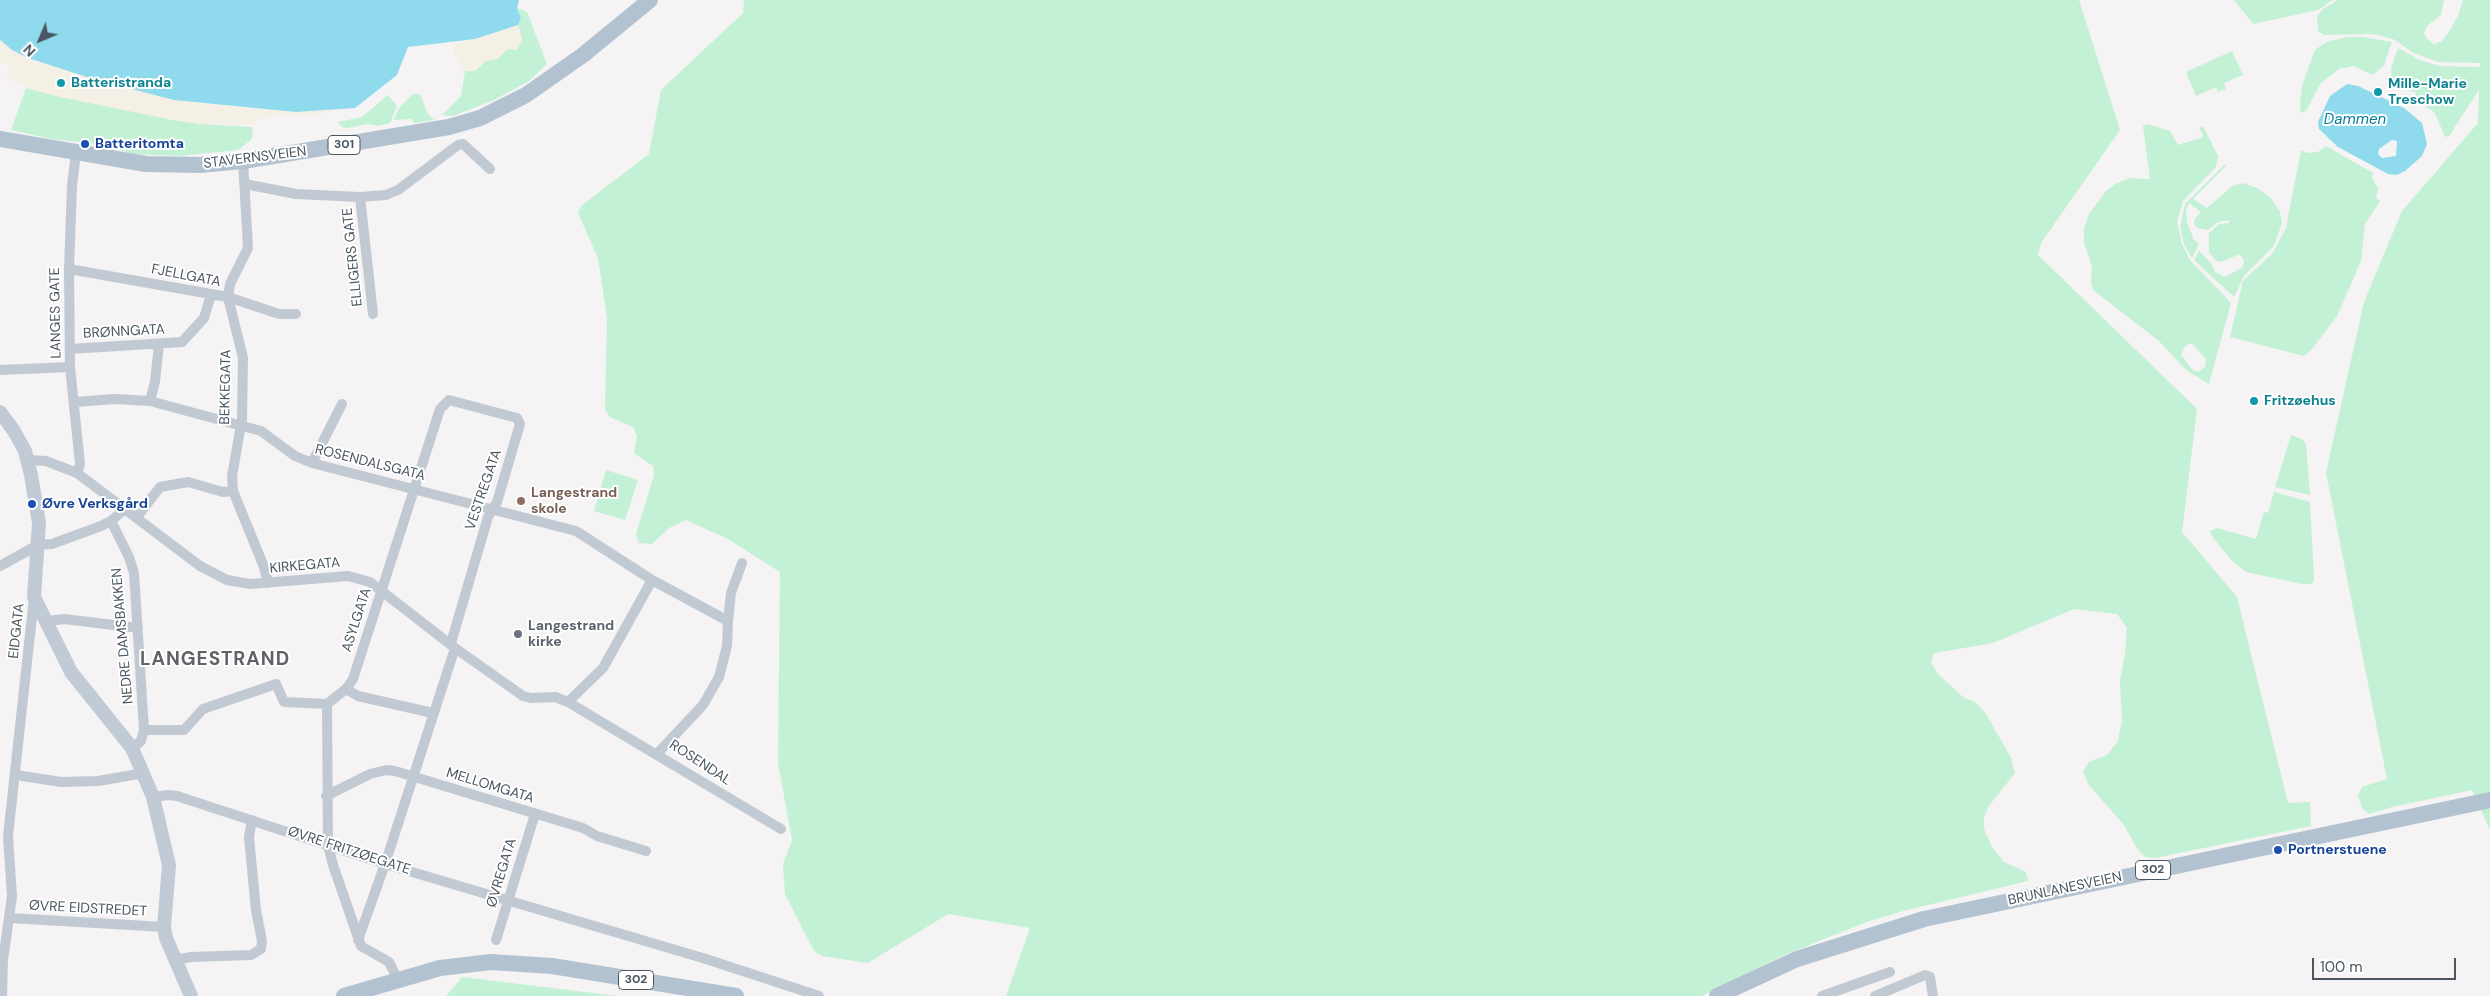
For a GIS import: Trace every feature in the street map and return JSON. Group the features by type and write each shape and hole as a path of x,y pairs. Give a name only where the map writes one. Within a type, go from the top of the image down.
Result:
{"main road":[{"name":"STAVERNSVEIEN","path":"0,139 76,153 161,165 200,166 419,134 480,118 514,102 554,76 650,0"},
{"path":"0,412 14,431 28,460 39,523 34,597 71,672 132,748 153,798 169,865 164,927 175,960 191,996"},
{"name":"BRUNLANESVEIEN","path":"1717,996 1774,969 1887,930 1924,920 2490,800"},
{"name":"BRUNLANESVEIEN","path":"1737,996 1819,954"},
{"name":"302","path":"344,996 453,965 478,962 520,962 736,996"}],"street":[{"name":"ELLIGERS GATE","path":"245,184 296,194 360,197 386,195 398,190 458,145 463,144 490,169"},
{"name":"LANGES GATE","path":"76,153 72,186 68,269 70,367 80,464 77,473"},
{"name":"BEKKEGATA","path":"243,161 248,248 230,284 228,298 242,352 241,426 232,476 232,491 264,567 268,583"},
{"name":"ELLIGERS GATE","path":"360,197 373,314"},
{"name":"FJELLGATA","path":"68,269 228,298 280,314 296,314"},
{"name":"BRØNNGATA","path":"70,349 176,343 186,339 204,318 211,295"},
{"path":"150,401 155,382 159,344"},
{"path":"0,370 70,367"},
{"name":"ROSENDALSGATA","path":"74,402 115,399 150,401 265,433 295,456 312,463 576,531 652,580"},
{"name":"VESTREGATA","path":"358,940 414,776 453,645 488,517 493,509 520,422 517,418 453,400 445,401"},
{"name":"ASYLGATA","path":"327,704 346,690 353,679 440,409 445,401"},
{"path":"312,463 342,404"},
{"name":"KIRKEGATA","path":"28,460 46,460 77,473 212,574 239,583 268,583 348,576 362,578 381,590 523,696 531,698 555,697 568,702 657,754"},
{"path":"137,517 160,487 188,482 223,492 232,491"},
{"path":"0,566 38,545 52,544 111,521 126,508"},
{"name":"NEDRE DAMSBAKKEN","path":"111,521 133,567 144,730"},
{"name":"ROSENDAL","path":"742,563 731,593 727,646 719,677 703,705 657,754 781,830"},
{"path":"568,702 603,668 652,580 728,621"},
{"name":"EIDGATA","path":"2,996 3,960 12,896 8,836 34,597"},
{"path":"48,622 64,619 138,628"},
{"path":"132,748 141,741 144,730 184,730 203,709 276,684 284,702 327,704 326,796 328,845 358,940 366,950 389,962 398,980"},
{"path":"346,690 358,696 433,713"},
{"name":"MELLOMGATA","path":"326,796 378,771 395,771 646,851"},
{"path":"16,776 61,782 98,782 144,773"},
{"name":"ØVRE FRITZØEGATE","path":"153,798 168,795 177,796 385,864 706,959 819,996"},
{"name":"ØVREGATA","path":"496,940 534,814"},
{"path":"175,960 191,957 251,955 261,949 250,837 252,820"},
{"name":"ØVRE EIDSTREDET","path":"10,918 164,927"},
{"path":"1822,996 1890,972"},
{"path":"1872,979 1877,995 1925,975 1930,977 1933,996"}],"green space":[{"path":"744,0 2079,0 2120,130 2041,243 2038,255 2197,409 2182,532 2237,597 2288,803 2310,802 2311,826 2155,858 2145,857 2136,847 2124,825 2088,784 2083,772 2089,762 2107,755 2118,741 2122,720 2120,681 2127,628 2117,614 2074,609 1993,643 1934,653 1931,663 1938,674 1964,698 1974,701 1985,712 2011,758 2015,773 1988,807 1984,817 1984,829 1992,847 2004,862 2026,872 2028,881 1903,911 1864,923 1782,956 1702,996 1006,996 1030,928 948,914 868,963 822,956 814,951 785,894 783,864 792,840 778,763 780,572 728,539 686,520 669,528 652,544 639,543 636,534 654,475 653,466 634,453 637,436 633,427 610,417 605,410 607,318 598,258 578,213 581,206 649,154 661,90 743,13"},
{"path":"2234,0 2333,0 2318,10 2253,24"},
{"path":"2338,0 2444,0 2441,15 2427,26 2424,33 2427,39 2434,44 2442,41 2449,32 2458,16 2463,0 2490,0 2490,830 2472,790 2392,807 2369,814 2362,808 2358,796 2362,787 2387,779 2326,473 2364,302 2402,211 2478,123 2479,90 2449,136 2445,137 2435,113 2417,100 2415,92 2399,88 2392,83 2391,68 2398,48 2420,60 2439,66 2480,67 2480,63 2438,62 2412,52 2393,39 2373,34 2324,35 2318,31 2317,16 2323,9"},
{"path":"517,8 527,12 547,64 529,81 494,100 453,116 442,115 461,96 465,71 475,71 485,61 497,59 507,49 522,40 518,25 521,18"},
{"path":"2347,37 2363,37 2392,42 2384,65 2373,75 2353,66 2339,69 2320,84 2306,111 2301,113 2302,86 2315,50 2326,42"},
{"path":"2232,51 2243,75 2224,83 2226,89 2218,92 2216,87 2196,96 2186,72"},
{"path":"26,88 173,120 200,124 253,127 252,139 238,150 179,156 133,154 105,145 52,139 11,130"},
{"path":"413,94 420,94 428,114 434,120 414,123 411,119 393,120 400,107"},
{"path":"388,95 397,106 390,123 378,126 368,124 348,128 342,127 338,122 362,117"},
{"path":"2147,124 2170,131 2178,145 2201,138 2203,135 2199,128 2203,126 2218,156 2216,167 2183,201 2177,222 2182,244 2190,260 2231,303 2209,384 2186,370 2159,341 2093,290 2091,282 2092,266 2084,243 2084,229 2089,214 2106,191 2115,184 2130,178 2150,179 2143,126","holes":["2191,343 2206,359 2205,367 2198,372 2193,370 2181,355 2185,346"]},
{"path":"2326,146 2373,173 2372,178 2378,188 2376,198 2380,201 2365,224 2361,261 2337,316 2312,349 2304,356 2230,337 2243,281 2272,254 2286,228 2301,150 2308,153 2318,152"},
{"path":"2225,164 2226,166 2193,199 2207,208 2232,186 2243,183 2257,188 2270,197 2280,212 2282,223 2274,246 2244,276 2234,297 2194,260 2199,251 2211,263 2215,272 2225,277 2243,267 2244,260 2240,254 2221,262 2216,261 2209,252 2209,233 2219,224 2229,223 2230,220 2218,222 2208,230 2197,228 2194,224 2195,219 2201,212 2189,203 2186,210 2187,222 2194,240 2199,244 2192,258 2184,244 2180,227 2185,204"},
{"path":"2291,435 2302,439 2306,444 2310,495 2275,487"},
{"path":"606,470 638,480 625,520 594,511"},
{"path":"2274,492 2310,502 2314,580 2312,584 2302,584 2246,572 2231,560 2211,535 2210,531 2217,528 2256,539 2264,512 2268,513"},
{"path":"462,977 618,996 446,996"}],"sand":[{"path":"518,25 522,40 517,50 507,49 497,59 485,61 475,71 465,71 455,56 453,44"},
{"name":"Batteristranda","path":"0,40 12,50 28,58 93,79 174,100 296,112 355,108 307,115 268,117 259,119 253,125 200,124 173,120 60,97 26,88 21,83 7,80 9,65 0,62"}],"water":[{"path":"0,0 519,0 517,8 521,18 518,25 475,39 408,47 397,75 355,108 296,112 174,100 93,79 28,58 12,50 0,40"},
{"name":"Dammen","path":"2347,84 2358,86 2404,108 2422,123 2427,144 2422,156 2405,171 2397,175 2388,174 2338,147 2319,129 2318,122 2330,96","holes":["2392,140 2397,141 2396,156 2382,158 2378,154 2379,149"]}],"place":[{"name":"Batteristranda","path":"61,83"},
{"name":"Mille-Marie Treschow","path":"2378,92"},
{"name":"Batteritomta","path":"85,144"},
{"name":"Fritzøehus","path":"2254,401"},
{"name":"Langestrand skole","path":"521,501"},
{"name":"Øvre Verksgård","path":"32,504"},
{"name":"Langestrand kirke","path":"518,634"},
{"name":"Portnerstuene","path":"2278,850"}],"district":[{"name":"LANGESTRAND","path":"215,660"}]}
